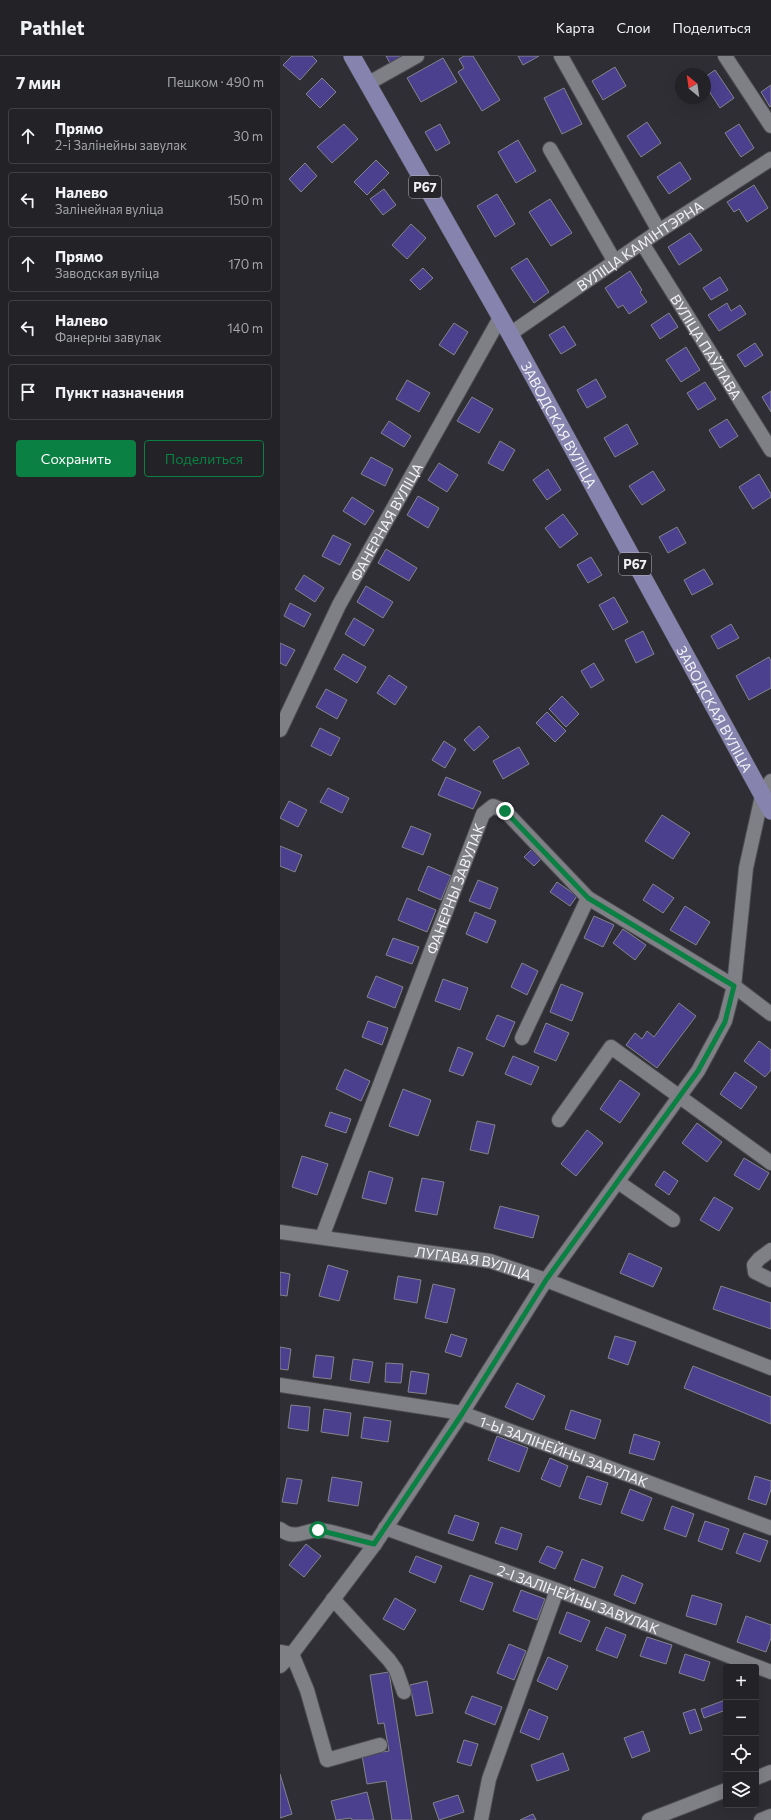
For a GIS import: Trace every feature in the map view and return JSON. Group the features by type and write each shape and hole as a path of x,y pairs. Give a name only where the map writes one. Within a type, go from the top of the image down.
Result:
{"main road":[{"name":"ЗАВОДСКАЯ ВУЛІЦА","path":"352,56 510,334 771,810"}],"street":[{"path":"367,84 417,56"},
{"path":"561,56 659,231"},
{"path":"725,56 771,126"},
{"path":"550,149 615,262"},
{"name":"ВУЛІЦА КАМІНТЭРНА","path":"510,334 659,231 771,159"},
{"name":"ВУЛІЦА ПАЎЛАВА","path":"642,243 771,450"},
{"name":"ФАНЕРНАЯ ВУЛІЦА","path":"280,730 340,605 500,318"},
{"path":"280,1666 286,1653 333,1599 374,1544 462,1414 546,1280 698,1071 725,1022 734,986 746,868 762,796 771,781"},
{"name":"ФАНЕРНЫ ЗАВУЛАК","path":"322,1237 483,814 493,806 505,811 588,898 734,986 771,1014"},
{"path":"522,1038 588,898"},
{"path":"559,1120 611,1047 771,1163"},
{"path":"618,1182 673,1220"},
{"name":"ЛУГАВАЯ ВУЛІЦА","path":"280,1232 490,1261 546,1280 771,1368"},
{"path":"771,1250 754,1265 754,1272 771,1280"},
{"name":"1-Ы ЗАЛІНЕЙНЫ ЗАВУЛАК","path":"280,1385 462,1414 771,1528"},
{"name":"2-І ЗАЛІНЕЙНЫ ЗАВУЛАК","path":"385,1528 557,1590 771,1672"},
{"path":"280,1529 285,1533 303,1535 318,1530 374,1544"},
{"path":"481,1820 490,1779 557,1590"},
{"path":"333,1599 390,1660 396,1670 404,1692"},
{"path":"286,1653 307,1690 327,1760 380,1745"},
{"path":"759,1777 771,1772"},
{"path":"649,1820 723,1791"},
{"path":"761,1820 771,1816"}],"building":[{"path":"292,56 312,56 317,61 300,80 283,65"},
{"path":"386,56 407,56 391,65"},
{"path":"464,56 473,56 500,100 482,111 458,72 464,68 459,59"},
{"path":"518,56 539,56 523,65"},
{"path":"443,58 457,82 421,102 407,78"},
{"path":"615,67 626,86 603,100 592,81"},
{"path":"715,70 734,98 720,108 711,94 711,73"},
{"path":"322,78 336,92 320,108 306,94"},
{"path":"771,85 771,106 770,107 761,92"},
{"path":"564,88 582,124 562,134 544,98"},
{"path":"647,122 661,143 641,157 627,136"},
{"path":"344,124 358,139 332,163 317,147"},
{"path":"440,124 450,143 436,151 425,132"},
{"path":"739,124 754,148 741,157 725,133"},
{"path":"518,140 536,171 516,183 498,152"},
{"path":"376,160 389,173 367,195 354,182"},
{"path":"680,162 691,179 669,194 657,177"},
{"path":"305,163 317,176 301,192 289,179"},
{"path":"754,185 768,208 747,222 739,209 734,212 727,202"},
{"path":"384,189 396,205 383,215 370,199"},
{"path":"497,194 515,224 495,237 477,206"},
{"path":"550,199 572,233 551,246 529,212"},
{"path":"411,224 426,238 407,259 392,245"},
{"path":"690,233 702,250 679,265 668,247"},
{"path":"527,258 549,292 534,303 511,268"},
{"path":"423,268 433,278 420,290 410,280"},
{"path":"630,271 642,290 640,292 647,302 629,314 623,305 618,308 605,288"},
{"path":"720,277 728,290 711,300 703,288"},
{"path":"727,303 731,311 740,305 746,314 719,331 708,315"},
{"path":"669,313 678,327 660,339 651,325"},
{"path":"454,323 468,332 454,355 439,345"},
{"path":"564,326 576,345 561,354 549,335"},
{"path":"755,343 763,355 745,367 737,355"},
{"path":"686,347 700,370 681,382 666,360"},
{"path":"596,379 606,397 587,408 577,390"},
{"path":"407,380 430,393 419,412 396,399"},
{"path":"705,382 716,399 698,410 687,393"},
{"path":"771,391 771,412 762,397"},
{"path":"472,397 493,409 479,433 457,421"},
{"path":"727,419 738,436 720,448 709,430"},
{"path":"389,421 411,436 404,447 381,433"},
{"path":"627,424 638,444 615,457 604,438"},
{"path":"500,441 515,450 503,471 488,463"},
{"path":"371,457 393,469 385,486 361,474"},
{"path":"439,463 458,475 447,492 428,480"},
{"path":"548,469 561,490 547,500 533,480"},
{"path":"653,471 665,490 642,505 629,486"},
{"path":"759,474 771,494 771,497 753,509 739,487"},
{"path":"418,496 439,508 428,528 407,515"},
{"path":"352,497 374,511 365,525 343,511"},
{"path":"563,514 578,534 560,548 545,528"},
{"path":"677,527 686,543 668,553 659,537"},
{"path":"333,535 351,544 340,565 322,556"},
{"path":"386,549 417,568 409,581 378,563"},
{"path":"591,557 602,575 588,583 577,565"},
{"path":"704,569 713,584 692,595 684,580"},
{"path":"304,575 324,588 315,602 295,589"},
{"path":"366,586 393,602 383,618 357,602"},
{"path":"614,597 628,622 613,630 599,605"},
{"path":"290,603 311,614 304,627 284,616"},
{"path":"354,618 374,630 364,646 345,634"},
{"path":"731,624 739,638 718,649 711,636"},
{"path":"643,631 654,654 636,663 625,640"},
{"path":"280,643 295,650 286,666 280,663"},
{"path":"343,654 366,667 357,683 334,669"},
{"path":"769,657 771,661 771,688 749,700 736,676"},
{"path":"594,663 604,680 591,688 581,671"},
{"path":"389,675 407,687 395,705 377,693"},
{"path":"326,689 347,700 337,719 316,707"},
{"path":"562,696 579,714 566,727 549,709"},
{"path":"547,712 566,731 555,742 536,723"},
{"path":"479,726 489,737 474,751 464,740"},
{"path":"320,728 340,738 331,756 311,746"},
{"path":"444,741 456,749 445,768 432,760"},
{"path":"519,747 529,764 503,779 493,761"},
{"path":"446,777 481,792 473,809 438,795"},
{"path":"328,788 349,798 342,813 320,802"},
{"path":"289,801 307,810 298,827 280,818"},
{"path":"662,815 690,833 673,859 645,841"},
{"path":"411,826 431,834 423,855 402,847"},
{"path":"280,846 302,855 295,872 280,866"},
{"path":"532,849 542,858 534,866 524,857"},
{"path":"428,866 451,876 441,900 418,890"},
{"path":"478,880 498,888 490,909 469,901"},
{"path":"557,882 577,896 570,906 550,892"},
{"path":"653,884 674,898 663,913 643,900"},
{"path":"407,898 436,910 427,932 398,920"},
{"path":"685,906 710,922 696,945 670,930"},
{"path":"475,912 496,921 487,943 466,934"},
{"path":"594,916 614,925 603,947 584,938"},
{"path":"623,929 646,945 635,960 613,943"},
{"path":"393,938 419,947 412,964 386,955"},
{"path":"522,963 538,971 527,995 511,987"},
{"path":"376,976 403,987 395,1008 367,997"},
{"path":"443,979 468,988 460,1010 435,1001"},
{"path":"561,984 583,993 572,1021 550,1012"},
{"path":"679,1003 696,1016 657,1068 626,1045 635,1033 642,1039 647,1031 654,1037"},
{"path":"497,1015 515,1022 504,1047 486,1039"},
{"path":"368,1021 388,1028 382,1045 362,1037"},
{"path":"546,1023 569,1033 556,1061 534,1052"},
{"path":"759,1041 771,1050 771,1070 765,1077 744,1061"},
{"path":"458,1047 473,1053 463,1076 449,1071"},
{"path":"513,1056 539,1067 531,1085 505,1074"},
{"path":"345,1069 370,1081 361,1101 336,1089"},
{"path":"735,1072 757,1087 741,1109 720,1094"},
{"path":"620,1080 640,1094 620,1123 600,1109"},
{"path":"403,1089 431,1100 418,1136 389,1126"},
{"path":"330,1112 351,1119 346,1133 325,1126"},
{"path":"477,1121 495,1125 488,1154 470,1150"},
{"path":"697,1123 722,1142 707,1162 682,1143"},
{"path":"587,1130 603,1143 576,1176 561,1164"},
{"path":"302,1156 328,1164 317,1195 292,1187"},
{"path":"744,1158 769,1173 759,1190 734,1175"},
{"path":"369,1171 393,1178 386,1204 362,1198"},
{"path":"664,1171 678,1181 669,1195 655,1185"},
{"path":"422,1178 444,1182 437,1215 415,1211"},
{"path":"714,1197 733,1208 719,1231 700,1220"},
{"path":"500,1206 539,1216 533,1238 494,1228"},
{"path":"629,1253 662,1268 653,1287 620,1273"},
{"path":"328,1265 348,1271 339,1301 319,1296"},
{"path":"280,1272 290,1274 287,1296 280,1295"},
{"path":"398,1276 421,1280 417,1303 394,1299"},
{"path":"433,1284 455,1289 447,1323 425,1318"},
{"path":"721,1286 771,1303 771,1329 713,1309"},
{"path":"451,1334 467,1339 461,1357 445,1352"},
{"path":"615,1336 636,1342 628,1365 608,1358"},
{"path":"280,1347 291,1349 288,1370 280,1369"},
{"path":"316,1355 334,1357 331,1379 313,1377"},
{"path":"353,1359 373,1362 369,1383 350,1380"},
{"path":"386,1363 403,1364 401,1383 385,1382"},
{"path":"693,1366 771,1397 771,1424 684,1388"},
{"path":"411,1371 429,1374 426,1394 408,1392"},
{"path":"517,1383 545,1396 533,1420 505,1407"},
{"path":"291,1405 310,1407 308,1431 288,1428"},
{"path":"324,1409 351,1413 348,1436 321,1432"},
{"path":"571,1410 601,1420 595,1439 565,1429"},
{"path":"364,1417 391,1421 388,1442 361,1438"},
{"path":"634,1434 660,1442 654,1460 629,1453"},
{"path":"497,1436 528,1448 519,1472 488,1460"},
{"path":"550,1458 568,1466 560,1487 541,1479"},
{"path":"587,1476 608,1483 601,1505 579,1498"},
{"path":"755,1476 771,1481 771,1489 766,1505 748,1499"},
{"path":"332,1477 362,1482 358,1506 328,1501"},
{"path":"287,1478 302,1480 297,1504 282,1502"},
{"path":"630,1489 652,1498 643,1521 621,1513"},
{"path":"672,1506 694,1514 686,1537 664,1529"},
{"path":"455,1515 479,1523 473,1541 448,1533"},
{"path":"705,1521 729,1529 722,1550 698,1541"},
{"path":"501,1527 522,1534 517,1550 495,1543"},
{"path":"744,1533 768,1541 760,1562 736,1553"},
{"path":"306,1544 321,1556 304,1577 289,1565"},
{"path":"547,1546 563,1552 555,1569 539,1562"},
{"path":"416,1556 442,1566 435,1583 409,1572"},
{"path":"582,1559 603,1567 595,1588 574,1580"},
{"path":"470,1575 493,1583 483,1610 460,1601"},
{"path":"622,1575 643,1584 635,1604 614,1595"},
{"path":"521,1590 545,1599 537,1620 513,1611"},
{"path":"692,1595 722,1604 716,1625 686,1616"},
{"path":"395,1598 416,1610 404,1630 383,1619"},
{"path":"567,1612 590,1621 581,1642 559,1633"},
{"path":"746,1616 771,1625 771,1638 766,1652 737,1642"},
{"path":"606,1627 626,1635 617,1658 596,1650"},
{"path":"647,1637 672,1645 666,1664 640,1656"},
{"path":"509,1644 526,1651 514,1680 497,1673"},
{"path":"685,1654 710,1662 704,1681 679,1673"},
{"path":"548,1657 568,1666 557,1690 537,1681"},
{"path":"389,1672 412,1820 392,1820 386,1781 367,1784 362,1755 389,1751 384,1723 378,1724 370,1675"},
{"path":"427,1681 433,1713 416,1716 410,1685"},
{"path":"472,1696 502,1707 495,1725 465,1713"},
{"path":"723,1701 723,1711 704,1718 701,1709"},
{"path":"529,1709 548,1717 539,1740 520,1732"},
{"path":"695,1709 702,1730 690,1734 683,1713"},
{"path":"643,1731 650,1751 632,1758 624,1738"},
{"path":"464,1740 478,1744 471,1766 457,1762"},
{"path":"563,1753 569,1770 537,1781 531,1765"},
{"path":"280,1774 292,1814 280,1818"},
{"path":"367,1792 374,1820 352,1820 351,1818 336,1820 331,1801"},
{"path":"458,1795 464,1812 439,1820 433,1803"},
{"path":"533,1814 536,1820 520,1820"}],"route":[{"path":"318,1530 374,1544 462,1414 546,1280 698,1071 725,1022 734,986 588,898 505,811"}]}
